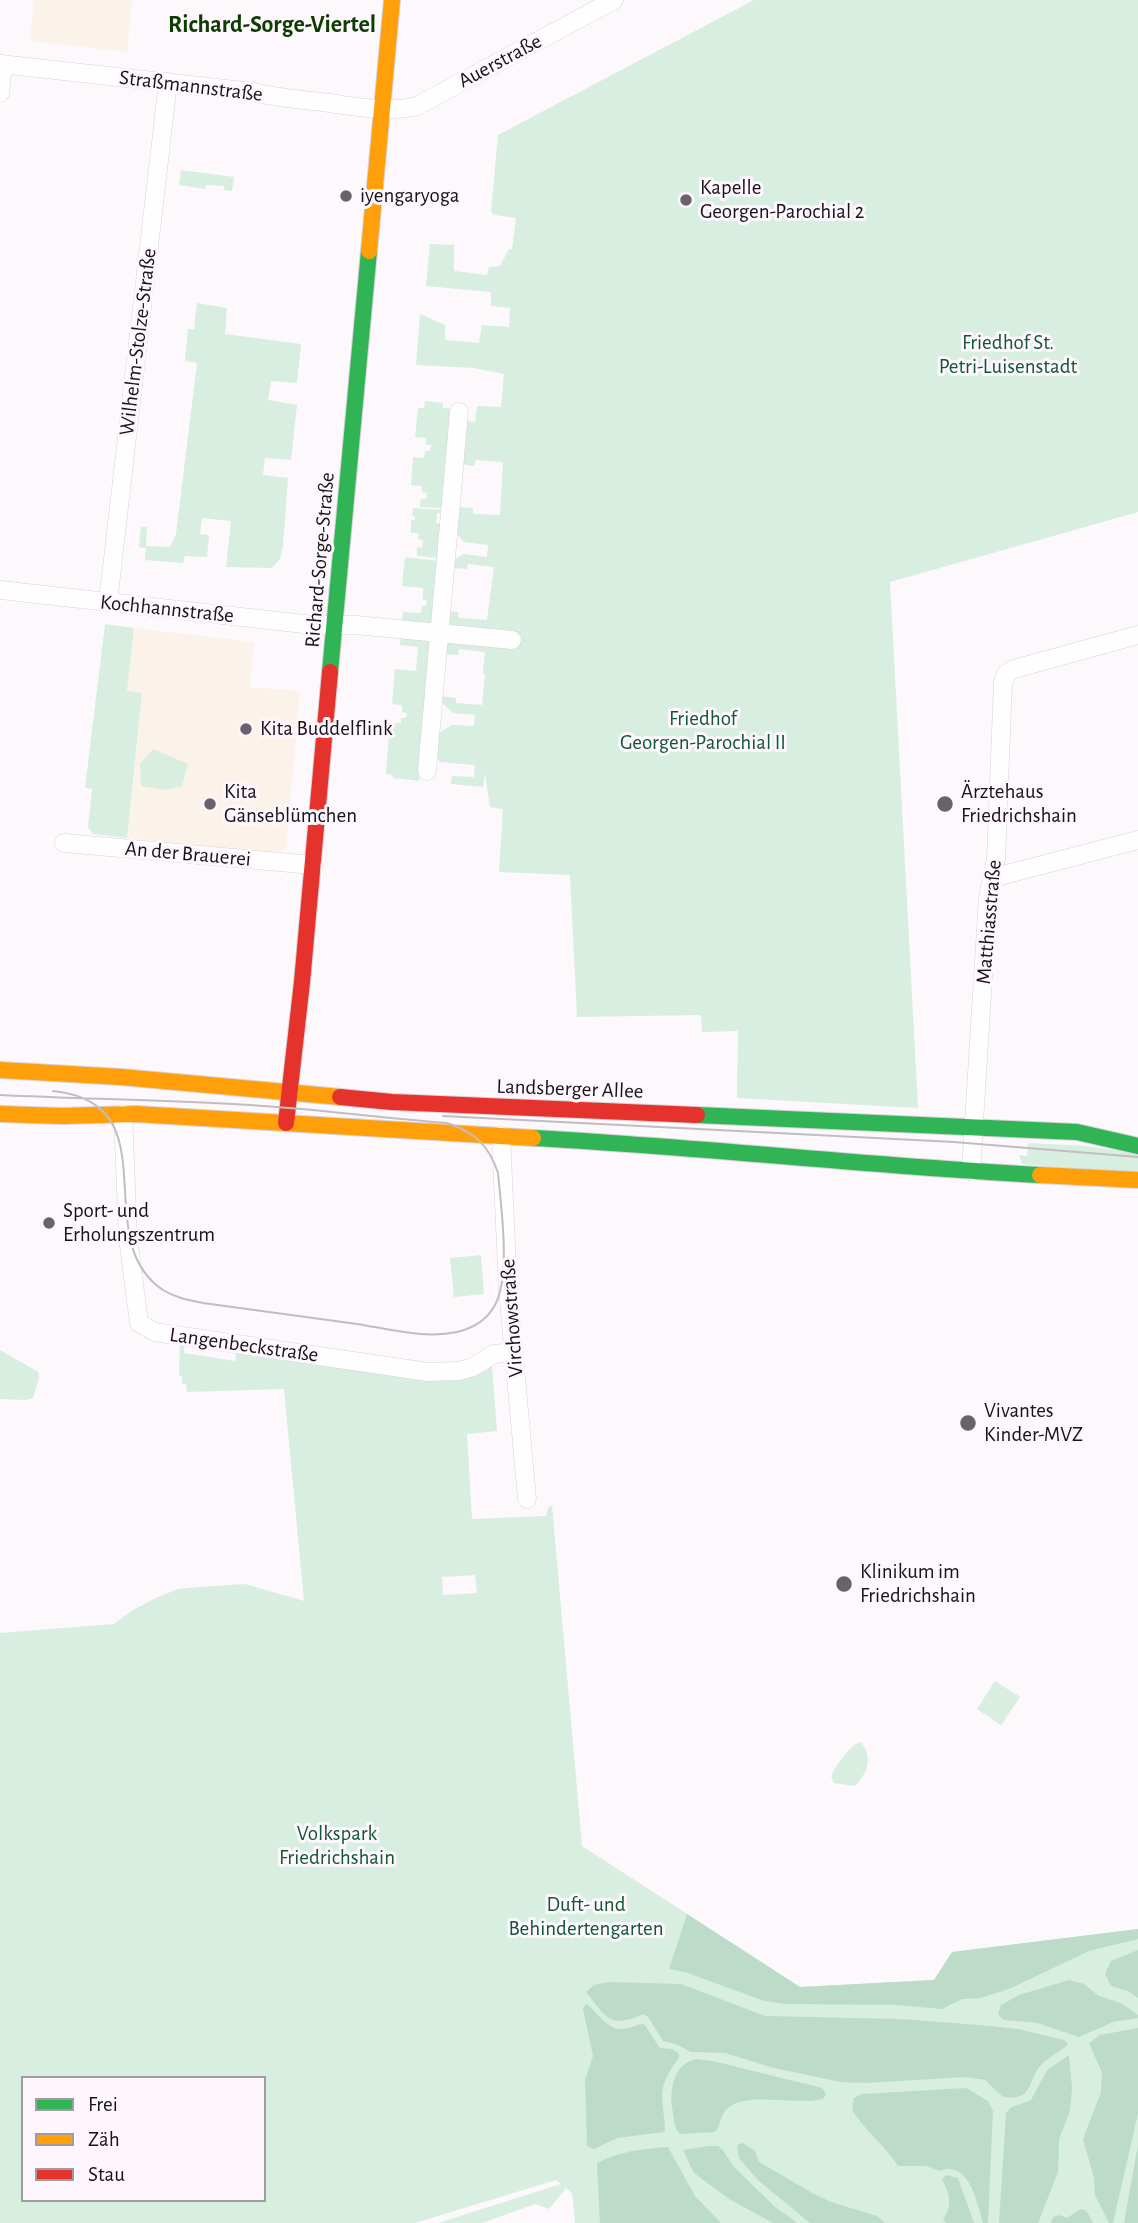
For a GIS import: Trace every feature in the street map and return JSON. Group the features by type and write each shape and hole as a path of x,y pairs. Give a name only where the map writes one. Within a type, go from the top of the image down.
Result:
{"main road":[{"name":"Richard-Sorge-Straße","path":"286,1123 313,865 392,0"},
{"name":"Landsberger Allee","path":"0,1070 121,1077 369,1101 1077,1132 1138,1146"},
{"path":"0,1114 124,1121 286,1123 799,1156 891,1166 1138,1180"}],"street":[{"name":"Auerstraße","path":"383,109 416,106 614,0"},
{"name":"Straßmannstraße","path":"2,64 383,109"},
{"path":"0,93 2,64"},
{"name":"Wilhelm-Stolze-Straße","path":"108,602 168,82"},
{"path":"427,771 459,412"},
{"name":"Kochhannstraße","path":"0,590 313,625 356,625 512,640"},
{"name":"Matthiasstraße","path":"971,1171 988,897 996,859 1003,682 1006,674 1026,666 1138,635"},
{"path":"992,877 1138,840"},
{"name":"An der Brauerei","path":"64,843 313,865"},
{"name":"Langenbeckstraße","path":"124,1121 128,1238 139,1323 155,1332 428,1372 459,1371 473,1367 494,1354 514,1352"},
{"name":"Virchowstraße","path":"501,1136 508,1289 527,1499"}],"shaded area":[{"path":"34,0 132,0 127,52 30,41"},
{"path":"134,628 254,642 250,687 300,691 286,848 276,854 127,838 142,694 127,692"}],"green space":[{"name":"Friedhof Georgen-Parochial II","path":"754,0 1138,0 1138,512 890,582 918,1108 737,1098 738,1031 702,1032 701,1015 577,1017 570,875 499,872 503,809 490,807 485,773 483,787 451,784 452,776 474,777 475,765 440,762 435,756 437,734 452,725 474,726 475,715 453,713 440,701 440,696 456,698 456,703 482,705 485,674 485,652 459,649 458,655 444,654 446,641 513,632 446,625 448,611 458,612 458,617 461,618 487,620 494,567 468,564 467,569 452,568 452,561 464,554 487,557 488,545 464,542 455,532 457,507 473,508 473,514 500,515 503,462 476,460 474,466 461,464 465,421 475,422 477,406 501,407 504,374 474,368 416,365 420,314 445,325 445,340 479,343 482,325 509,327 510,308 491,306 491,292 426,286 430,244 454,245 454,271 487,275 489,267 500,266 509,249 512,249 516,218 491,212 498,135"},
{"path":"181,170 234,177 232,191 224,190 224,186 206,185 205,189 179,185"},
{"path":"197,303 227,308 225,334 301,344 297,383 271,381 268,400 297,405 291,460 265,458 263,475 288,478 283,546 280,559 272,568 226,567 231,521 202,518 200,534 209,535 207,557 185,556 183,563 145,560 146,548 139,547 141,527 147,527 146,546 170,547 176,534 197,363 185,361 188,329 194,329"},
{"path":"425,401 443,403 443,408 452,409 444,508 420,507 421,499 426,499 427,493 422,492 422,486 411,485 413,457 424,458 425,451 430,451 431,445 426,445 426,438 415,437 418,408 424,408"},
{"path":"413,508 443,510 443,513 437,513 436,523 442,525 439,558 417,556 417,547 422,548 423,540 418,539 419,533 411,533 411,520 415,520 415,516 412,516"},
{"path":"405,557 439,561 431,623 402,621 403,612 421,613 427,600 423,600 423,588 402,586"},
{"path":"105,624 134,628 127,691 142,693 127,838 93,834 88,827 92,789 85,788"},
{"path":"401,634 428,637 432,642 419,781 393,778 393,775 386,774 390,723 401,723 401,718 406,718 407,713 402,712 402,705 392,704 395,669 416,671 418,647 400,645"},
{"path":"153,749 188,764 182,786 166,790 141,786 140,764"},
{"path":"1028,1143 1087,1146 1138,1154 1138,1174 1022,1164 1019,1155 1027,1156"},
{"path":"481,1255 484,1294 454,1297 450,1258"},
{"name":"Volkspark Friedrichshain","path":"180,1341 185,1341 184,1353 235,1361 237,1348 484,1369 492,1366 497,1431 467,1434 472,1519 546,1516 552,1505 582,1846 800,1987 934,1980 952,1952 1138,1929 1138,2223 575,2223 572,2193 566,2188 549,2209 535,2204 482,2223 438,2223 561,2184 556,2180 415,2223 0,2223 0,1633 114,1624 133,1610 178,1589 245,1584 304,1601 284,1389 187,1392 186,1384 182,1384 182,1377 179,1375","holes":["475,1575 477,1593 443,1595 442,1577"]},
{"path":"0,1350 38,1372 39,1379 33,1398 0,1399"},
{"path":"995,1681 1020,1697 1001,1725 977,1709"},
{"path":"861,1742 868,1759 863,1776 855,1786 834,1783 831,1776 840,1761 852,1747"},
{"path":"687,1914 800,1987 934,1980 952,1952 1138,1929 1138,1939 1089,1951 1009,1989 980,1998 962,1999 942,2009 896,2005 787,2004 764,2001 685,1972 669,1969"},
{"path":"1138,1950 1138,1998 1128,1991 1111,1986 1105,1974 1111,1961"},
{"path":"1069,1980 1084,1984 1099,1996 1121,2003 1138,2015 1138,2018 1113,2022 1079,2037 1037,2023 1003,2020 998,2014 1001,2005 1019,1995"},
{"path":"608,1982 681,1984 765,2016 901,2019 991,2026 1018,2029 1064,2040 1068,2044 1041,2065 1027,2091 1019,2096 1003,2097 985,2080 966,2077 841,2082 774,2068 725,2053 691,2052 663,2041 648,2017 643,2014 623,2021 610,2018 599,2009 586,1992 594,1985"},
{"path":"586,2004 616,2028 625,2029 644,2024 660,2048 672,2049 679,2054 663,2086 665,2132 617,2138 594,2149 587,2146 585,2080 593,2056 583,2009"},
{"path":"1138,2028 1138,2113 1113,2223 1109,2223 1095,2195 1094,2178 1083,2139 1101,2092 1102,2073 1089,2043 1100,2035"},
{"path":"1069,2055 1072,2089 1070,2111 1059,2139 1058,2172 1038,2223 999,2223 1006,2113 1010,2108 1031,2100 1047,2070"},
{"path":"696,2059 822,2088 826,2094 823,2099 812,2101 748,2100 737,2103 725,2110 715,2132 680,2134 674,2122 672,2088 677,2073 688,2062"},
{"path":"966,2088 988,2101 993,2111 988,2223 983,2223 970,2185 958,2171 939,2171 926,2166 898,2166 852,2110 854,2098 862,2094"},
{"path":"743,2143 755,2151 759,2162 814,2194 877,2216 885,2223 810,2223 758,2180 739,2158 737,2145"},
{"path":"1138,2145 1138,2223 1124,2223"},
{"path":"718,2146 723,2150 733,2166 774,2206 797,2223 773,2223 729,2199 694,2173 683,2150"},
{"path":"668,2147 695,2196 721,2223 600,2223 597,2163 623,2153"},
{"path":"946,2175 958,2178 974,2223 946,2223 943,2219 949,2204 942,2180"},
{"path":"1081,2209 1086,2210 1093,2223 1051,2223 1053,2217 1059,2215 1067,2218"}],"tram line":[{"path":"0,1095 62,1098 94,1099 188,1102 250,1105 447,1123 457,1127 473,1135 485,1147 498,1173 504,1259 500,1292 495,1305 484,1319 469,1328 432,1334 203,1303 168,1293 141,1267 130,1239 120,1146 110,1120 89,1101 53,1091"},
{"path":"443,1116 954,1142 1138,1157"}],"traffic: fast":[{"path":"330,672 369,251"},
{"path":"697,1115 1077,1132 1138,1146"},
{"path":"533,1138 1040,1175"}],"traffic: slow":[{"path":"369,251 392,0"},
{"path":"0,1070 121,1077 340,1097"},
{"path":"0,1114 136,1114 533,1138"},
{"path":"1040,1175 1138,1180"}],"traffic: jam":[{"path":"286,1123 302,982 330,672"},
{"path":"340,1097 392,1102 697,1115"}],"place":[{"name":"iyengaryoga","path":"346,196"},
{"name":"Kapelle Georgen-Parochial 2","path":"686,200"},
{"name":"Kita Buddelflink","path":"246,729"},
{"name":"Kita Gänseblümchen","path":"210,804"},
{"name":"Ärztehaus Friedrichshain","path":"945,804"},
{"name":"Sport- und Erholungszentrum","path":"49,1223"},
{"name":"Vivantes Kinder-MVZ","path":"968,1423"},
{"name":"Klinikum im Friedrichshain","path":"844,1584"}],"district":[{"name":"Richard-Sorge-Viertel","path":"272,25"}],"park label":[{"name":"Friedhof St. Petri-Luisenstadt","path":"1008,355"},
{"name":"Duft- und Behindertengarten","path":"586,1917"}]}
